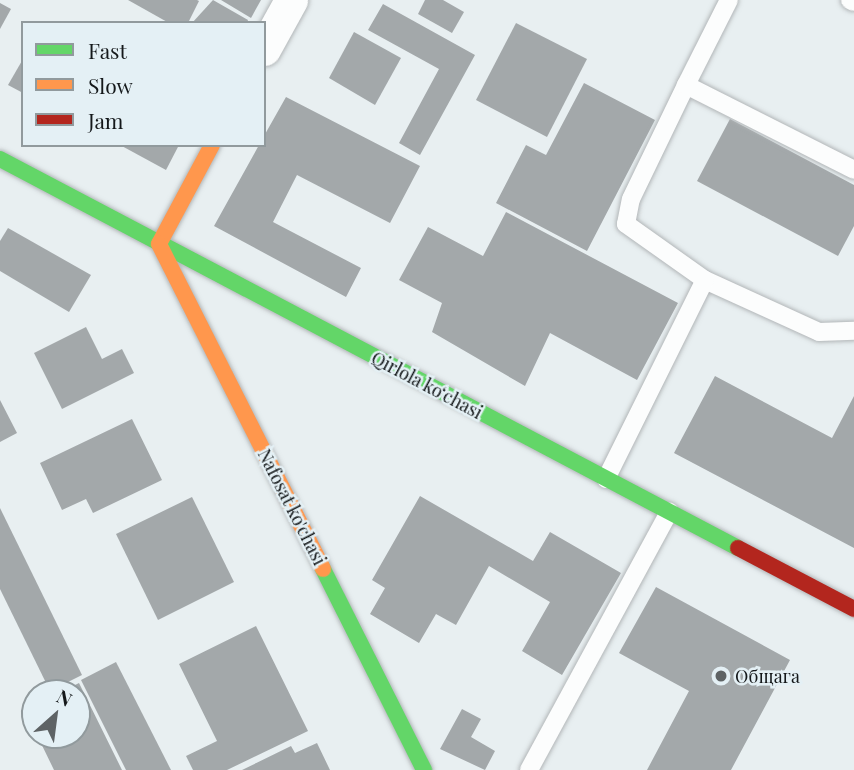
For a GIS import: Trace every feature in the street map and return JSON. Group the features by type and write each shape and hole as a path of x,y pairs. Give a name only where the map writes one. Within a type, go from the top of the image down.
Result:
{"street":[{"path":"266,46 291,0"},
{"path":"159,244 211,147"},
{"name":"Qirlola koʻchasi","path":"0,159 854,610"},
{"name":"Nafosat ko'chasi","path":"159,244 424,770"}],"lane":[{"path":"729,0 631,199 626,225 705,280 820,332 854,331"},
{"path":"686,85 854,170"},
{"path":"606,479 705,280"},
{"path":"529,770 669,512"}],"building":[{"path":"128,0 199,1 189,21 165,21"},
{"path":"213,0 248,20 248,21 194,21"},
{"path":"221,0 261,0 251,18"},
{"path":"425,0 443,0 464,12 452,33 418,14"},
{"path":"0,3 11,9 0,29"},
{"path":"383,4 475,55 420,155 399,143 439,69 368,30"},
{"path":"516,23 587,59 547,137 476,100"},
{"path":"354,32 401,58 375,105 329,78"},
{"path":"21,62 21,92 8,85"},
{"path":"584,83 655,120 587,251 496,203 526,145 546,155"},
{"path":"286,97 420,166 390,223 297,175 273,222 361,268 346,297 214,226 258,147 266,147 266,132"},
{"path":"730,119 854,185 854,226 838,256 697,181"},
{"path":"124,147 178,147 166,170"},
{"path":"506,212 678,303 637,380 550,333 525,386 432,332 442,303 399,280 428,227 483,256"},
{"path":"8,228 91,275 69,312 0,271 0,241"},
{"path":"86,327 102,359 122,349 134,373 62,409 34,353"},
{"path":"715,376 832,438 854,396 854,548 674,453"},
{"path":"0,400 17,433 0,442"},
{"path":"132,419 162,480 93,513 86,499 62,510 40,463"},
{"path":"420,496 533,561 550,532 621,573 562,675 522,651 550,602 489,566 456,625 436,614 419,643 370,614 385,588 372,580"},
{"path":"192,497 234,582 158,620 116,534"},
{"path":"0,508 82,675 74,679 44,679 0,589"},
{"name":"Общага","path":"656,587 790,660 731,770 647,770 689,691 619,653"},
{"path":"256,626 308,731 227,770 193,770 186,756 217,741 179,664"},
{"path":"116,662 171,770 126,770 91,700 91,679 83,679"},
{"path":"91,707 122,770 54,770 44,749 91,749"},
{"path":"462,709 481,719 471,737 495,751 485,770 440,749"},
{"path":"317,743 330,770 242,770 291,746 295,753"}],"traffic: fast":[{"path":"0,159 738,548"},
{"path":"323,569 424,770"}],"traffic: slow":[{"path":"211,147 159,244 323,569"}],"traffic: jam":[{"path":"738,548 854,609"}],"place":[{"name":"Общага","path":"721,676"}]}
